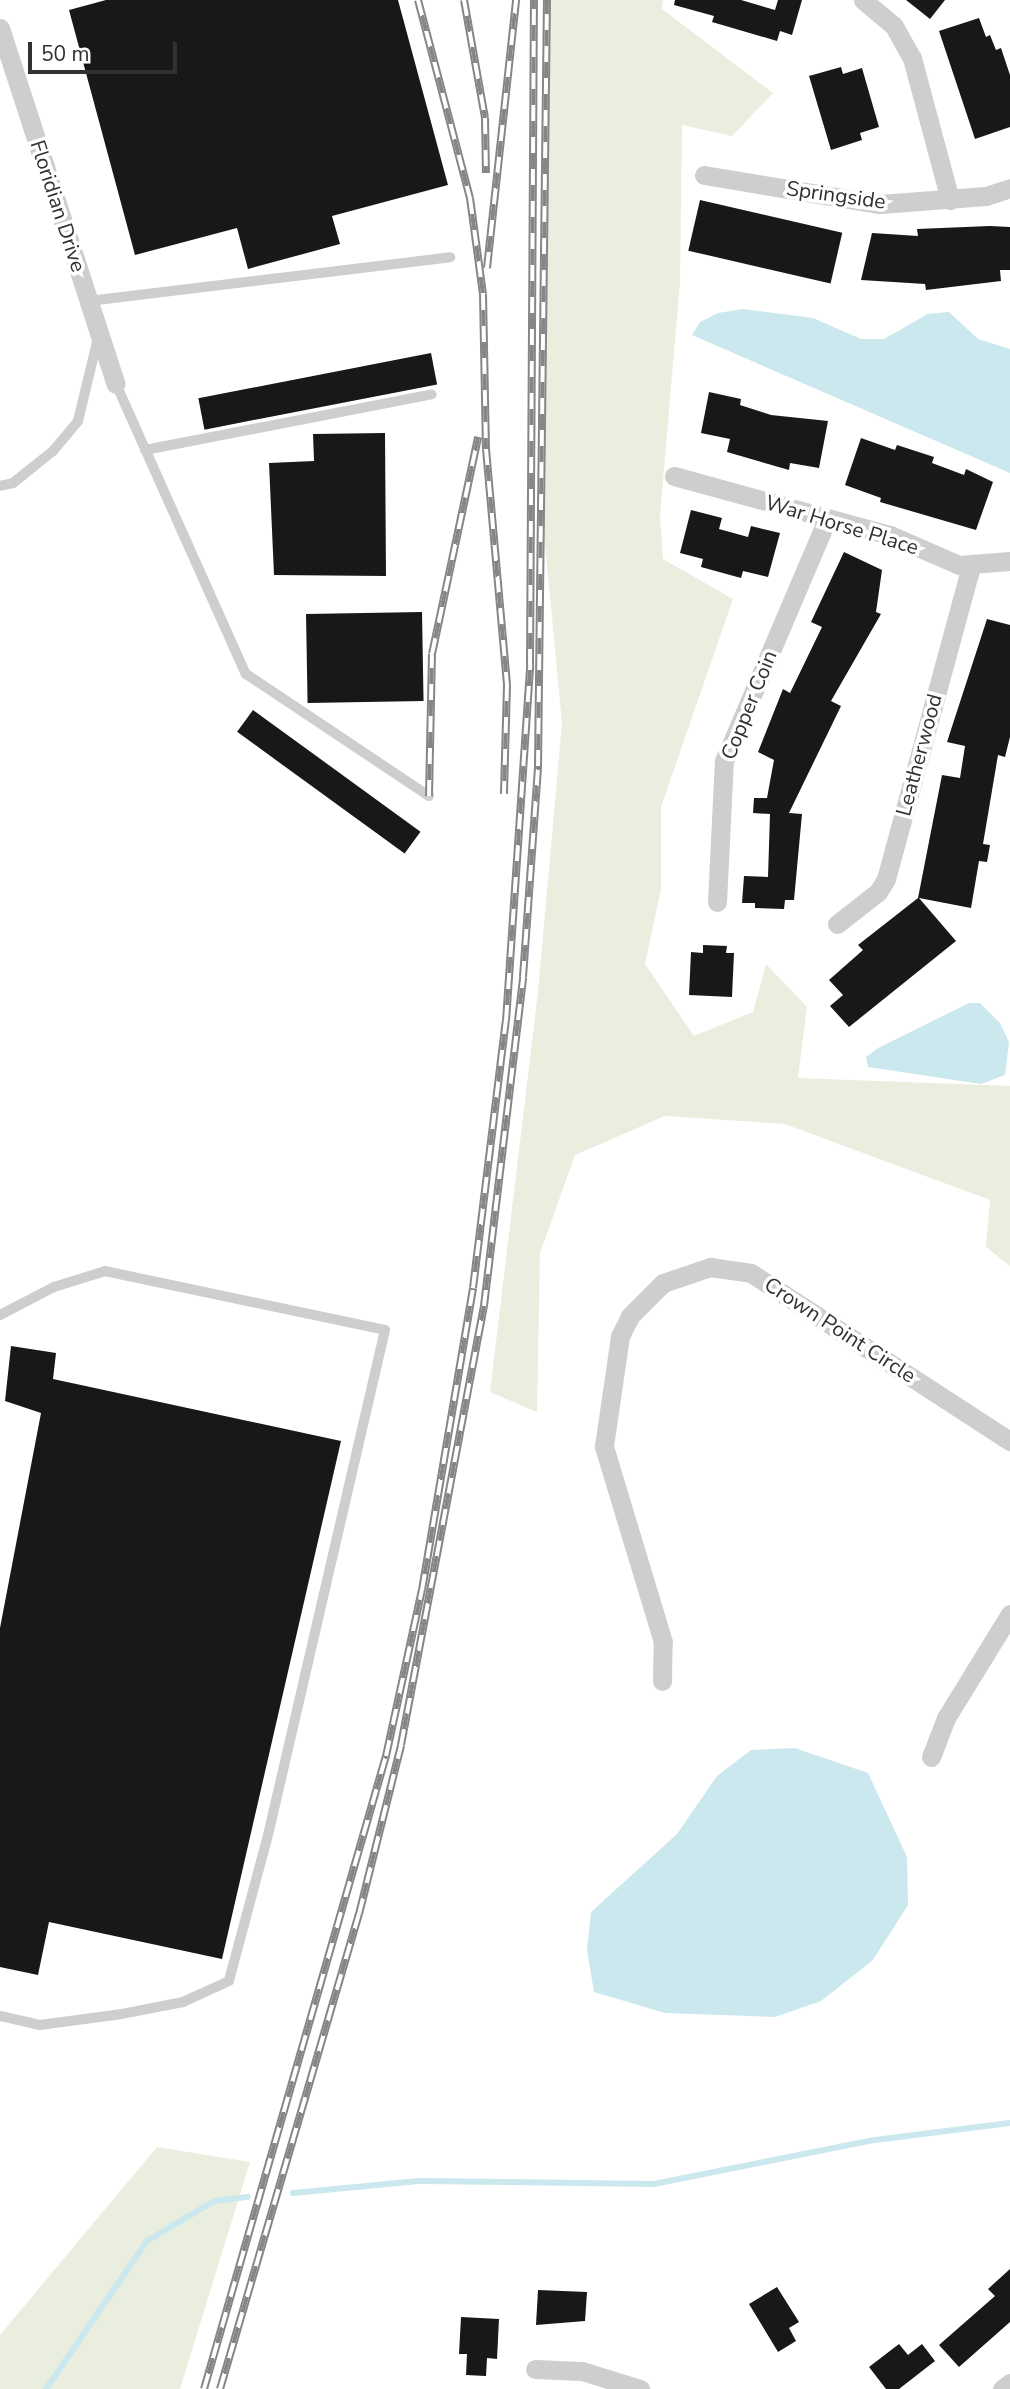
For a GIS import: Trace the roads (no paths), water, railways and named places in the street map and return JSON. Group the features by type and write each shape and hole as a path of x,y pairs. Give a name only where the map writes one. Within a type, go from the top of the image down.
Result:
{"street":[{"path":"863,0 894,26 912,58 950,200"},
{"name":"Floridian Drive","path":"0,28 116,384"},
{"name":"Springside","path":"704,175 880,204 950,200 1010,188"},
{"name":"War Horse Place","path":"674,476 827,519 971,567 1010,561"},
{"name":"Copper Coin","path":"717,902 724,761 827,519"},
{"name":"Leatherwood","path":"838,923 878,892 886,879 971,567"},
{"name":"Crown Point Circle","path":"662,1681 663,1642 607,1468 604,1435 620,1336 644,1299 663,1283 710,1267 751,1273 1010,1441"},
{"path":"931,1758 946,1717 1010,1614"},
{"path":"536,2369 582,2371 640,2389"},
{"path":"1002,2389 1010,2382"}],"lane":[{"path":"89,302 450,257"},
{"path":"0,486 13,483 53,451 78,421 99,333"},
{"path":"116,384 246,674 429,796"},
{"path":"145,450 432,394"},
{"path":"0,1315 54,1287 105,1270 385,1330 268,1835 229,1981 183,2001 122,2014 40,2025 0,2016"}],"water":[{"path":"743,309 813,318 861,339 884,339 928,314 949,312 978,339 1010,349 1010,473 692,335 700,322 718,313"},
{"path":"969,1003 980,1003 1000,1023 1009,1042 1005,1075 981,1084 868,1067 866,1057 878,1048"},
{"path":"795,1748 868,1773 907,1857 908,1905 873,1960 821,2001 775,2017 665,2013 594,1992 587,1950 591,1912 677,1834 717,1776 751,1750"}],"waterway":[{"path":"293,2193 418,2181 654,2184 875,2140 1010,2123"},
{"path":"46,2389 147,2241 214,2201 248,2197"}],"railway":[{"path":"418,0 470,198 483,294 486,449 507,685 504,794"},
{"path":"464,0 485,118 486,173"},
{"path":"487,268 516,0"},
{"path":"204,2389 386,1756 422,1590 473,1288 506,1021 530,665 534,0"},
{"path":"220,2389 359,1914 401,1745 484,1306 523,977 538,766 547,0"},
{"path":"429,796 432,654 478,437"}]}
